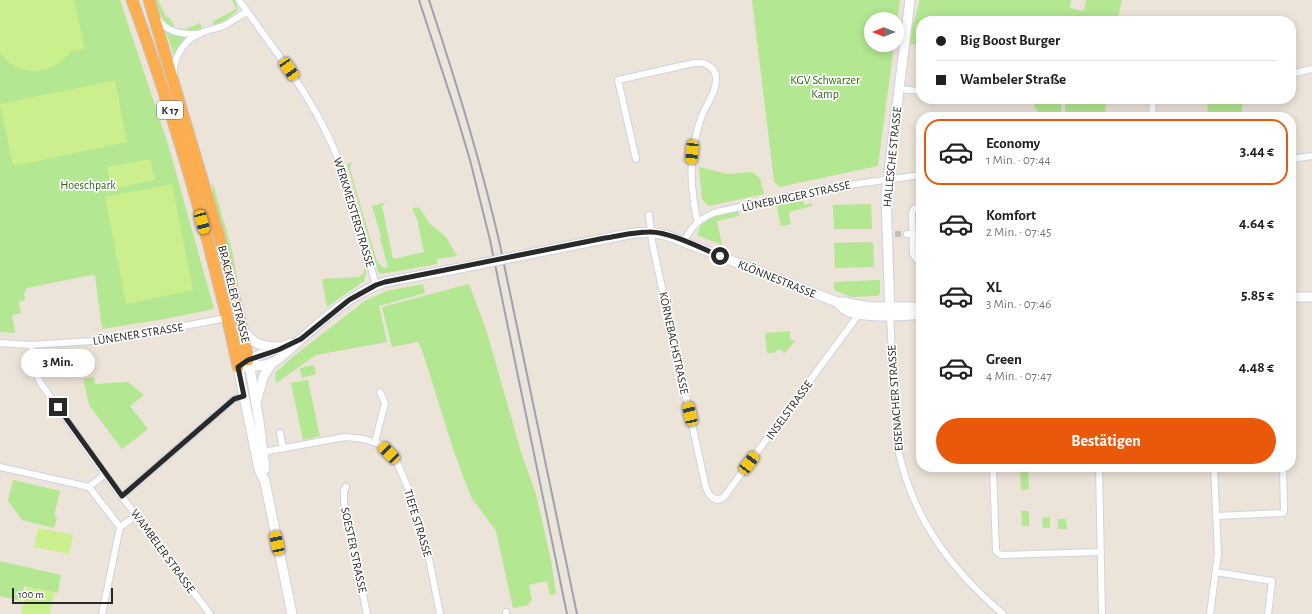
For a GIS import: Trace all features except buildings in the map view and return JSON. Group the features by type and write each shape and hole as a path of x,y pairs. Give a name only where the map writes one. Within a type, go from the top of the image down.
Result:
{"highway":[{"name":"BRACKELER STRASSE","path":"132,0 180,142 199,208 238,367"},
{"name":"BRACKELER STRASSE","path":"149,0 153,11 158,36 174,83 217,228 242,329 249,364"}],"main road":[{"name":"HALLESCHE STRASSE","path":"890,311 891,234 886,199 910,0"},
{"path":"256,405 264,375 273,362 349,300 376,285 650,231"},
{"name":"KLÖNNESTRASSE","path":"650,231 667,235 837,302 890,311 916,314"},
{"path":"1296,297 1312,297"},
{"name":"KLÖNNESTRASSE","path":"837,302 844,309 859,314 916,308"},
{"path":"242,329 248,337 258,344 272,347 283,347"},
{"path":"249,364 301,339"},
{"path":"238,367 249,364 273,362"},
{"name":"BRACKELER STRASSE","path":"249,364 263,452 265,482 292,614"},
{"name":"BRACKELER STRASSE","path":"238,367 259,469 265,482"}],"street":[{"name":"WERKMEISTERSTRASSE","path":"239,0 297,81 323,124 347,182 376,285"},
{"path":"153,11 160,23 171,30 179,33 198,34"},
{"path":"174,83 174,70 178,53 186,43 198,34 223,26 247,12"},
{"path":"636,159 618,80 694,62 705,63 712,68 716,80 701,117 692,152 691,184 698,221"},
{"path":"1296,73 1312,69"},
{"path":"899,88 916,90"},
{"path":"1296,159 1312,156"},
{"name":"LÜNEBURGER STRASSE","path":"684,242 688,233 698,221 717,212 827,188 916,175"},
{"path":"916,208 912,213 910,234 913,254 914,258 916,259"},
{"name":"KÖRNEBACHSTRASSE","path":"649,215 650,231 706,488 714,499"},
{"path":"910,234 916,234"},
{"name":"EISENACHER STRASSE","path":"890,311 896,439 900,458 912,496 922,519 953,564 985,598 1003,614"},
{"name":"INSELSTRASSE","path":"714,499 718,500 724,497 859,314"},
{"name":"LÜNENER STRASSE","path":"0,343 31,346 118,339 227,318"},
{"name":"WAMBELER STRASSE","path":"31,346 38,378 42,385 105,474 210,614"},
{"path":"375,442 385,403 380,392"},
{"path":"122,496 234,399 244,396"},
{"path":"280,433 283,448"},
{"name":"TIEFE STRASSE","path":"263,452 345,436 364,439 382,445 396,460 411,495 428,554 440,614"},
{"path":"0,467 89,487 120,528"},
{"path":"993,472 996,551 1001,555 1101,552"},
{"path":"1099,472 1102,614"},
{"path":"1210,614 1216,572 1217,546 1214,472"},
{"path":"1216,516 1283,513 1283,472"},
{"path":"89,487 105,474"},
{"name":"SOESTER STRASSE","path":"346,487 344,490 344,503 367,614"},
{"path":"102,614 120,528 137,515"},
{"path":"1216,572 1272,581 1268,614"}],"green space":[{"name":"Hoeschpark","path":"0,0 120,0 168,144 214,309 102,329 95,276 91,275 27,288 24,293 25,300 19,302 21,313 12,315 15,333 0,332"},
{"path":"0,0 74,0 85,49 71,51 64,59 45,69 36,71 16,67 7,61 0,53"},
{"path":"154,0 158,0 166,17 170,18 175,28 166,22"},
{"path":"232,0 235,0 237,11 226,20 214,25 212,22 236,9"},
{"name":"KGV Schwarzer Kamp","path":"752,0 900,0 898,12 864,12 864,52 893,52 878,166 779,187 774,181"},
{"path":"920,0 1071,0 1070,8 1084,11 1086,0 1122,0 1118,16 916,16 916,45 907,44"},
{"path":"200,23 202,29 192,31 184,31 175,28 185,29"},
{"path":"167,31 185,38 174,55 166,32"},
{"path":"115,80 127,142 13,166 0,104"},
{"path":"1034,104 1061,104 1061,112 1038,112"},
{"path":"1065,104 1106,104 1105,112 1065,112"},
{"path":"1208,104 1242,104 1242,112 1207,112"},
{"path":"150,159 155,180 111,189 107,167"},
{"path":"352,162 350,169 377,262 384,268 388,267 372,206 386,202 382,206 393,259 424,252 417,219 412,209 415,207 416,209 419,207 430,224 446,237 457,256 437,259 437,264 381,274 378,271 347,164"},
{"path":"699,167 728,174 752,172 760,178 764,194 709,206 702,199"},
{"path":"212,180 233,254 241,302 214,206"},
{"path":"172,184 193,290 126,304 105,197"},
{"path":"803,198 804,205 812,203 812,206 789,212 791,224 781,226 776,203"},
{"path":"871,204 872,229 834,229 833,205"},
{"path":"738,211 739,216 717,221 722,245 697,235 701,225 712,217"},
{"path":"916,211 916,228 915,228"},
{"path":"873,242 874,267 835,268 834,243"},
{"path":"365,268 366,273 364,281 327,307 322,279 359,277 363,274"},
{"path":"880,280 880,294 877,296 851,297 834,290 834,282"},
{"path":"423,284 425,293 379,306 387,342 316,355 276,383 275,373 294,356 365,301 386,291"},
{"path":"469,284 486,329 521,452 536,494 551,560 556,594 550,595 547,581 529,585 532,601 529,602 529,605 513,608 496,531 471,497 454,452 424,356 418,342 392,347 382,307"},
{"path":"790,331 790,339 795,341 784,354 780,349 773,353 767,353 765,333"},
{"path":"314,365 316,374 302,378 300,368"},
{"path":"246,371 254,419 252,420 244,381"},
{"path":"94,377 95,384 128,382 144,395 130,406 148,429 122,449 89,405 83,379"},
{"path":"308,380 320,436 303,440 291,383"},
{"path":"1020,472 1028,472 1029,489 1021,490"},
{"path":"13,480 60,491 54,516 57,517 54,528 22,520 8,501"},
{"path":"1021,511 1029,511 1029,526 1022,526"},
{"path":"1050,517 1050,528 1043,528 1042,518"},
{"path":"1058,519 1066,519 1067,529 1058,529"},
{"path":"38,528 73,535 69,554 34,547"},
{"path":"0,561 61,575 58,593 24,586 21,601 0,596"},
{"path":"27,587 54,593 50,614 21,614"}],"tunnel":[{"path":"895,234 907,234"}],"railway":[{"path":"419,0 470,160 490,240 567,614"},
{"path":"429,0 468,122 493,214 577,614"}],"route":[{"path":"58,407 122,496 234,399 244,396 238,367 248,360 278,350 301,339 336,309 376,285 413,276 450,270 605,238 650,231 667,235 720,256"}]}
